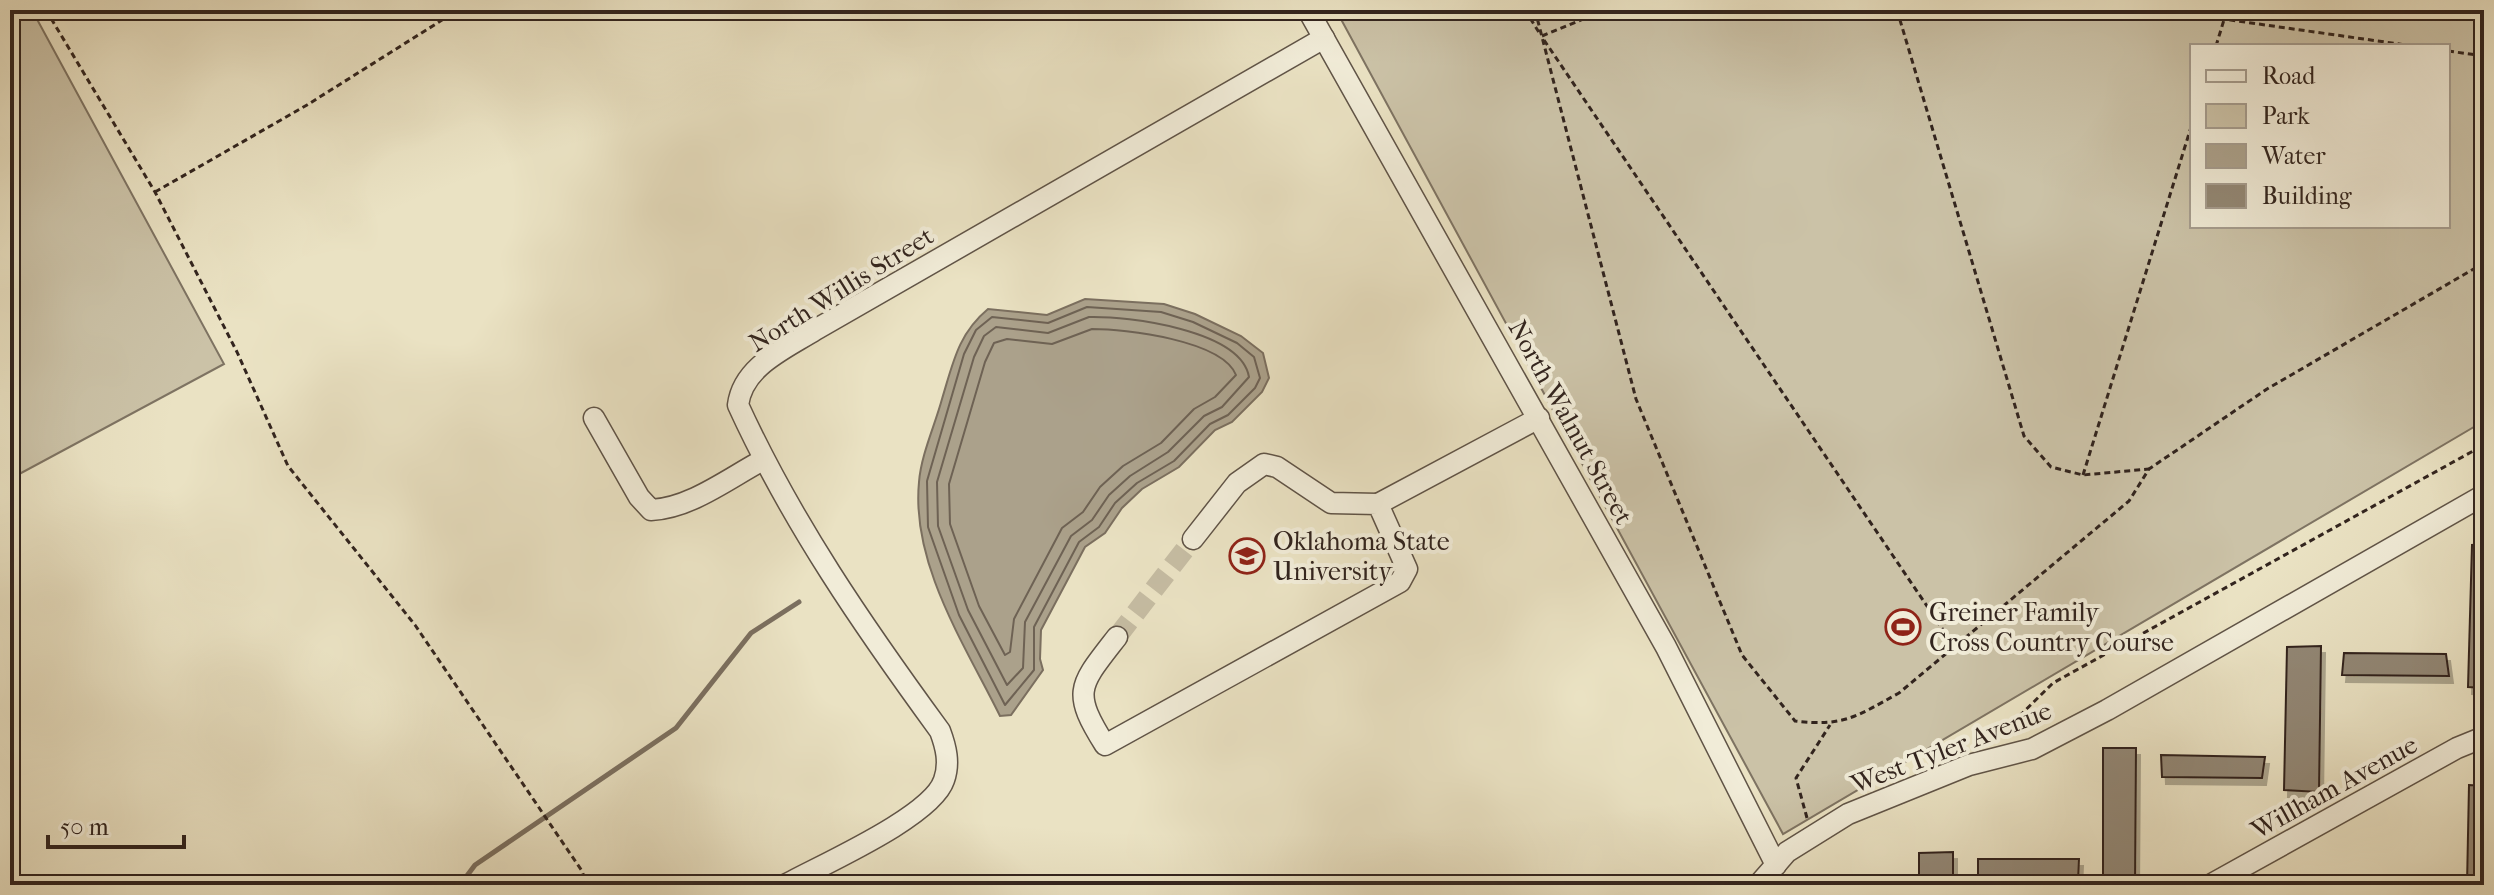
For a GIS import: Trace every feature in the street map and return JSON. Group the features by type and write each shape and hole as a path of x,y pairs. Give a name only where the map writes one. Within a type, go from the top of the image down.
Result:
{"street":[{"name":"North Walnut Street","path":"1308,10 1666,647 1776,865"},
{"name":"North Willis Street","path":"785,885 912,816 935,795 944,780 947,752 940,731 852,609 763,460 738,405 740,390 762,363 1324,38"},
{"path":"594,418 639,497 651,510 668,509 689,500 763,460"},
{"path":"1193,539 1237,483 1264,464 1277,467 1331,503 1378,504 1539,418"},
{"name":"West Tyler Avenue","path":"1758,885 1787,852 1848,814 1969,765 2032,749 2107,710 2484,495"},
{"path":"1117,637 1082,690 1083,710 1105,745 1400,582 1407,569 1404,556 1378,504"},
{"name":"Willham Avenue","path":"2210,885 2457,748 2484,737"}],"path":[{"path":"46,10 155,192 237,352 288,466 415,625 582,871 587,885"},
{"path":"155,192 307,105 458,10"},
{"path":"1525,10 1954,646"},
{"path":"1535,10 1636,399 1742,655 1795,721 1830,725 1859,715 1899,693 2129,501 2149,469 2267,389 2484,263"},
{"path":"1542,36 1605,10"},
{"path":"1897,10 2024,436 2051,467 2083,475 2149,469"},
{"path":"2160,10 2399,44"},
{"path":"2217,44 2227,10"},
{"path":"2450,51 2484,56"},
{"path":"2083,475 2190,130"},
{"path":"1969,765 2053,683 2484,445"},
{"path":"1812,837 1796,778 1830,725"}],"green space":[{"path":"10,10 32,10 224,364 10,479"},
{"name":"Greiner Family Cross Country Course","path":"1336,10 2484,10 2484,421 1783,834"}],"water":[{"path":"1085,299 1164,304 1195,314 1241,336 1263,353 1269,378 1262,392 1232,422 1215,430 1179,467 1142,489 1122,508 1105,533 1085,547 1041,630 1040,659 1043,670 1011,715 1000,716 943,603 932,573 923,543 919,513 920,472 953,361 963,339 978,319 988,309 1047,315"}],"building":[{"path":"2484,544 2484,688 2468,687 2472,545"},
{"path":"2321,646 2319,792 2284,790 2287,647"},
{"path":"2344,653 2446,654 2449,676 2342,675"},
{"path":"2103,748 2136,748 2135,885 2103,885"},
{"path":"2161,755 2265,757 2262,778 2162,777"},
{"path":"2469,785 2484,786 2484,885 2467,885"},
{"path":"1953,852 1953,885 1919,885 1919,853"},
{"path":"1978,859 2079,859 2078,881 1978,880"}],"waterway":[{"path":"460,885 475,865 676,728 751,633 799,602"}],"tunnel":[{"path":"1117,637 1193,539"}],"place":[{"name":"Oklahoma State University","path":"1247,556"},
{"name":"Greiner Family Cross Country Course","path":"1903,627"}]}
